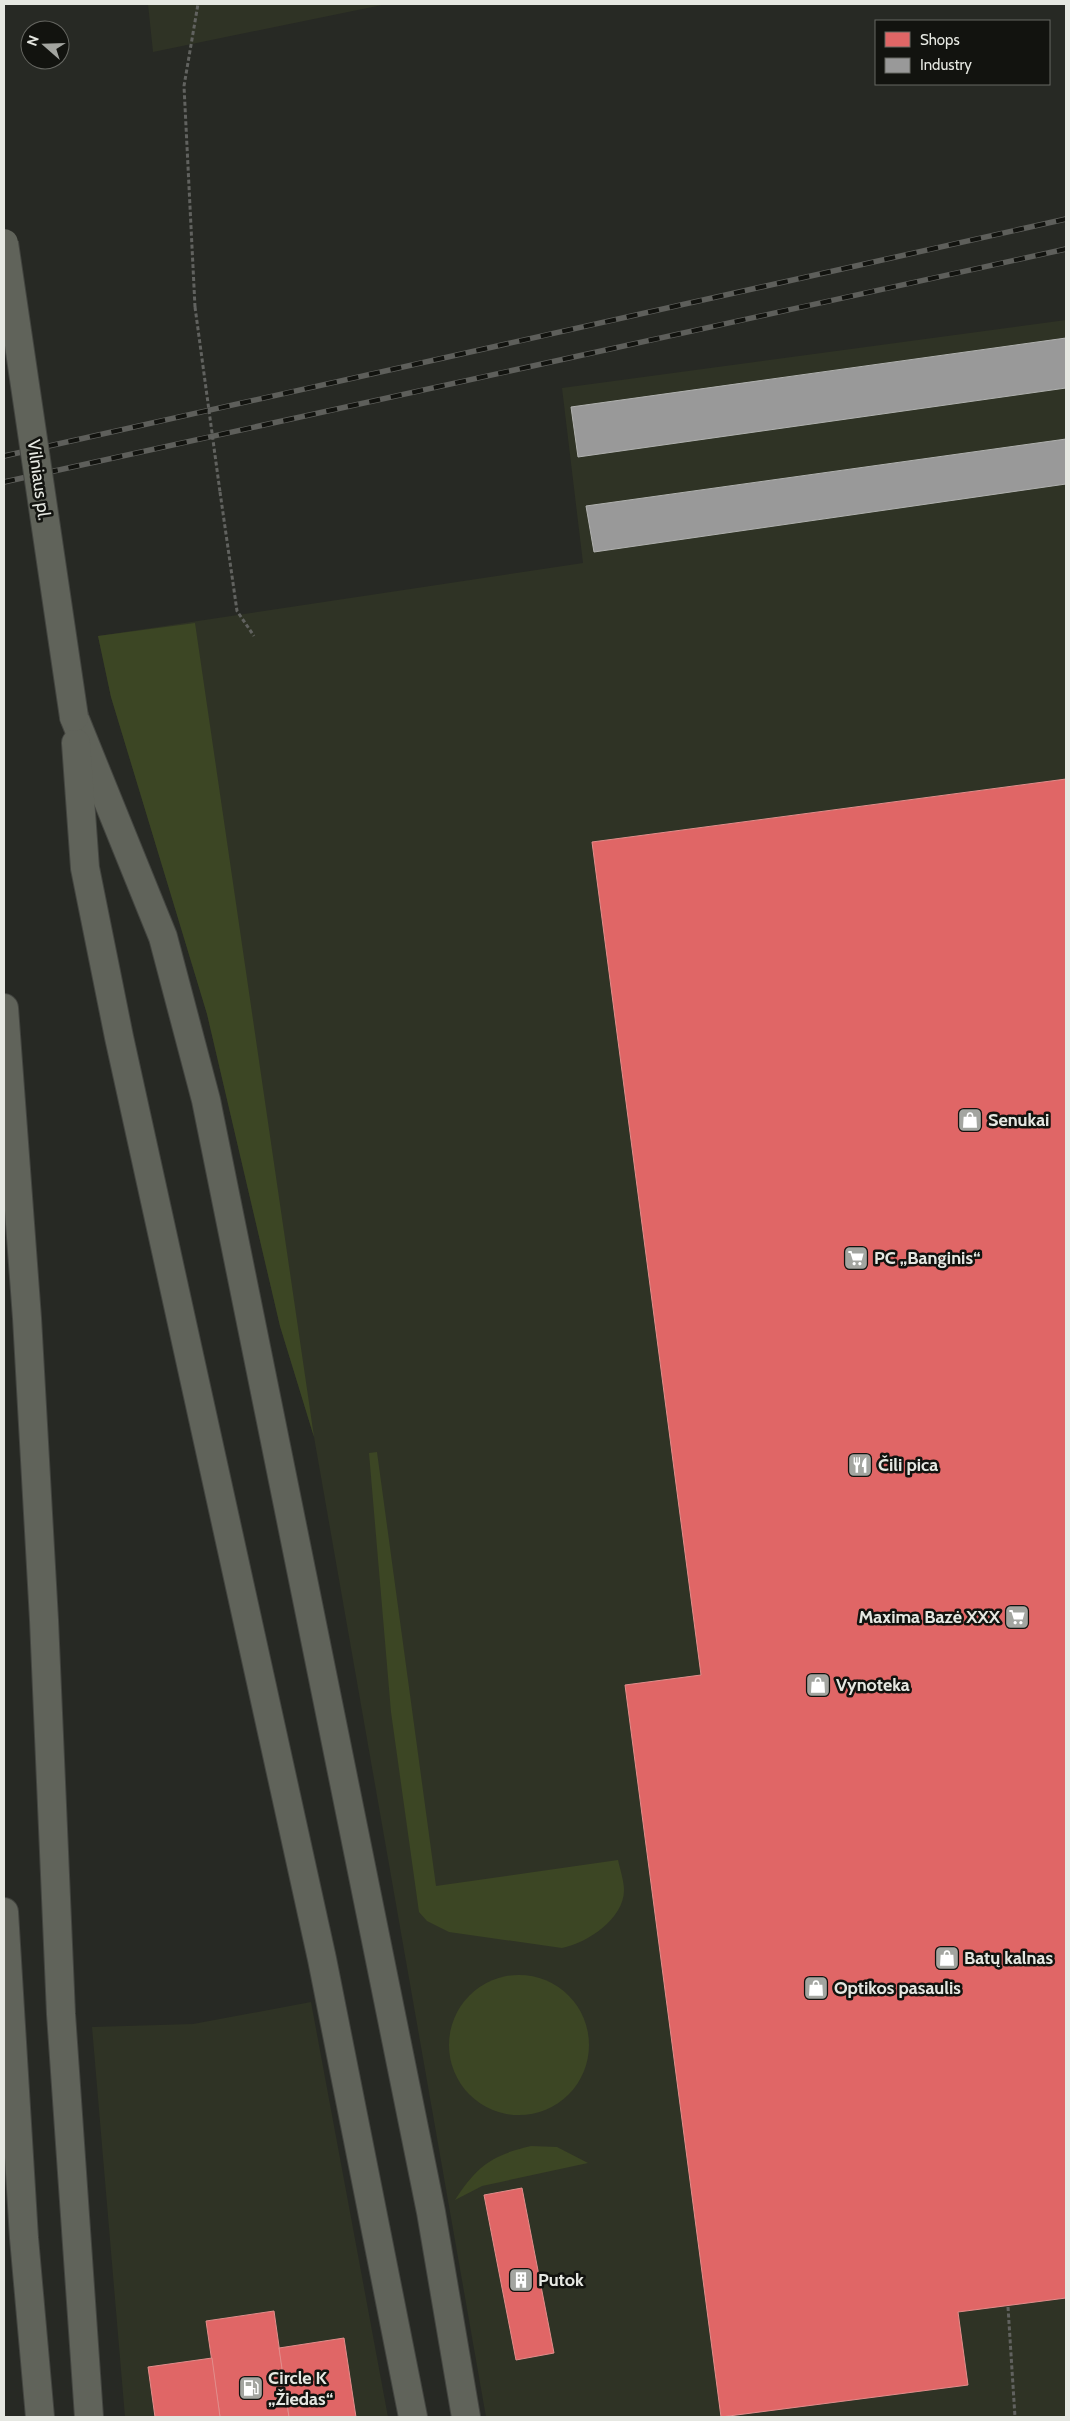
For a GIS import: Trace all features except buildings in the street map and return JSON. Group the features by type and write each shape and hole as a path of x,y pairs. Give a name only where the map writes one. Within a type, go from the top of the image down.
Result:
{"highway":[{"name":"Vilniaus pl.","path":"4,243 74,717"},
{"path":"74,717 85,868 119,1036 322,1960 413,2417"},
{"path":"74,717 164,937 206,1100 429,2202 466,2417"},
{"path":"4,1008 27,1318 44,1620 61,2014 89,2417"},
{"path":"4,1912 24,2238 40,2417"}],"path":[{"path":"198,4 184,86 195,308 237,611 254,636"},
{"path":"1008,2307 1015,2417"}],"shaded area":[{"path":"148,4 387,4 153,52"},
{"path":"1066,320 1066,2417 486,2417 314,1437 280,1326 207,1014 111,697 98,636 583,563 562,388"},
{"path":"311,2002 388,2417 125,2417 92,2027 193,2024"}],"green space":[{"path":"195,623 314,1437 280,1326 207,1014 111,697 98,636"},
{"path":"377,1452 436,1886 618,1860 624,1890 618,1911 602,1928 582,1941 562,1948 449,1932 427,1921 419,1912 391,1712 369,1453"},
{"path":"519,1975 533,1976 546,1980 568,1996 584,2018 588,2031 588,2059 584,2072 568,2094 546,2110 533,2114 519,2115 505,2114 492,2110 470,2094 454,2072 450,2059 449,2045 450,2031 454,2018 470,1996 492,1980 505,1976"},
{"path":"531,2146 557,2147 588,2163 482,2186 455,2200 478,2170 506,2153"}],"railway":[{"path":"4,456 1066,219"},
{"path":"4,482 1066,249"}],"place":[{"name":"Senukai","path":"970,1120"},
{"name":"PC „Banginis“","path":"856,1258"},
{"name":"Čili pica","path":"860,1465"},
{"name":"Maxima Bazė XXX","path":"1017,1617"},
{"name":"Vynoteka","path":"818,1685"},
{"name":"Batų kalnas","path":"947,1958"},
{"name":"Optikos pasaulis","path":"816,1988"},
{"name":"Putok","path":"521,2280"},
{"name":"Circle K „Žiedas“","path":"251,2388"}]}
